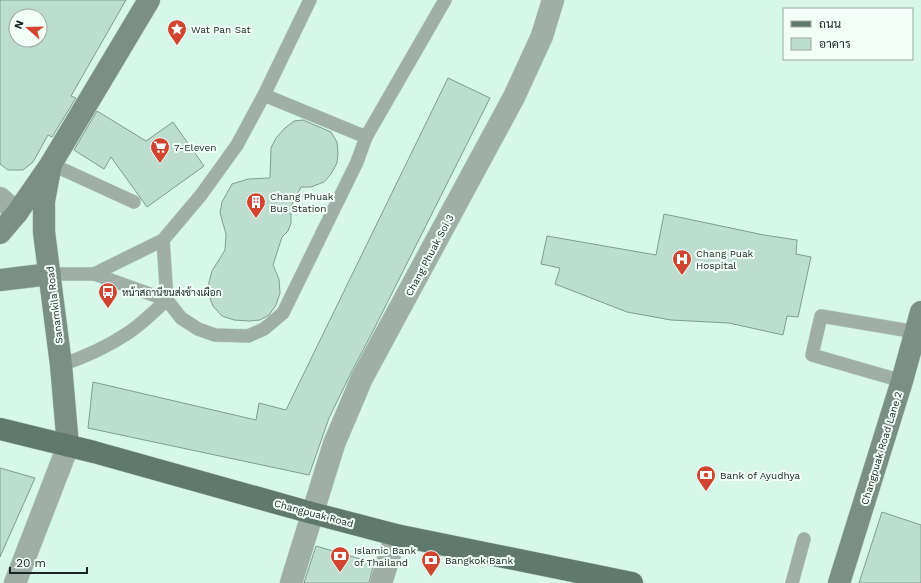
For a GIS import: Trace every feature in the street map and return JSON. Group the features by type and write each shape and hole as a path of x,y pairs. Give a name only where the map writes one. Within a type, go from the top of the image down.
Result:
{"main road":[{"name":"Changpuak Road","path":"0,429 396,535 632,583"}],"street":[{"name":"Sanamkila Road","path":"0,233 17,213 51,164 149,0"},
{"name":"Chang Phuak Soi 3","path":"291,583 334,444 362,378 514,97 542,36 553,0"},
{"name":"Sanamkila Road","path":"51,164 44,201 44,232 61,365 68,446"},
{"path":"0,198 17,213"},
{"path":"0,280 50,274"},
{"name":"Changpuak Road Lane 2","path":"839,583 902,381 918,322"},
{"path":"15,583 68,446"},
{"path":"381,583 396,535"}],"lane":[{"path":"94,274 163,240 202,195 237,145 264,95 310,0"},
{"path":"50,274 94,274 167,300 181,318 198,329 215,336 248,336 264,329 283,313 357,162 366,137 445,0"},
{"path":"264,95 366,137"},
{"path":"51,164 134,202"},
{"path":"163,240 167,300"},
{"path":"61,365 105,347 130,332 167,300"},
{"path":"902,381 812,355 822,316 918,322"},
{"path":"792,583 804,539"}],"building":[{"path":"0,0 126,0 71,96 76,98 52,137 48,135 33,162 23,170 8,170 0,164"},
{"path":"448,78 490,98 329,418 309,475 88,428 93,382 256,420 259,403 286,410"},
{"name":"7-Eleven","path":"97,111 146,141 173,122 204,166 147,207 111,157 104,169 74,150"},
{"name":"Chang Phuak Bus Station","path":"303,120 331,132 337,142 337,163 331,174 324,182 311,187 301,187 291,206 291,223 288,231 282,237 273,265 279,279 280,293 276,305 269,315 260,320 249,321 234,320 222,316 213,306 208,293 212,271 225,250 226,234 220,213 222,202 232,184 248,179 270,178 271,148 276,138 294,121"},
{"name":"Chang Puak Hospital","path":"664,214 764,235 797,240 796,254 811,257 798,317 787,316 783,335 729,323 671,320 627,312 555,284 560,268 541,264 547,236 656,255"},
{"path":"0,468 35,478 0,557"},
{"path":"882,512 921,525 921,583 859,583"},
{"name":"Islamic Bank of Thailand","path":"316,546 374,563 369,583 304,583"}],"place":[{"name":"Wat Pan Sat","path":"177,46"},
{"name":"7-Eleven","path":"160,164"},
{"name":"Chang Phuak Bus Station","path":"256,219"},
{"name":"Chang Puak Hospital","path":"682,276"},
{"name":"หน้าสถานีขนส่งช้างเผือก","path":"108,309"},
{"name":"Bank of Ayudhya","path":"706,492"},
{"name":"Islamic Bank of Thailand","path":"340,573"},
{"name":"Bangkok Bank","path":"431,577"}]}
